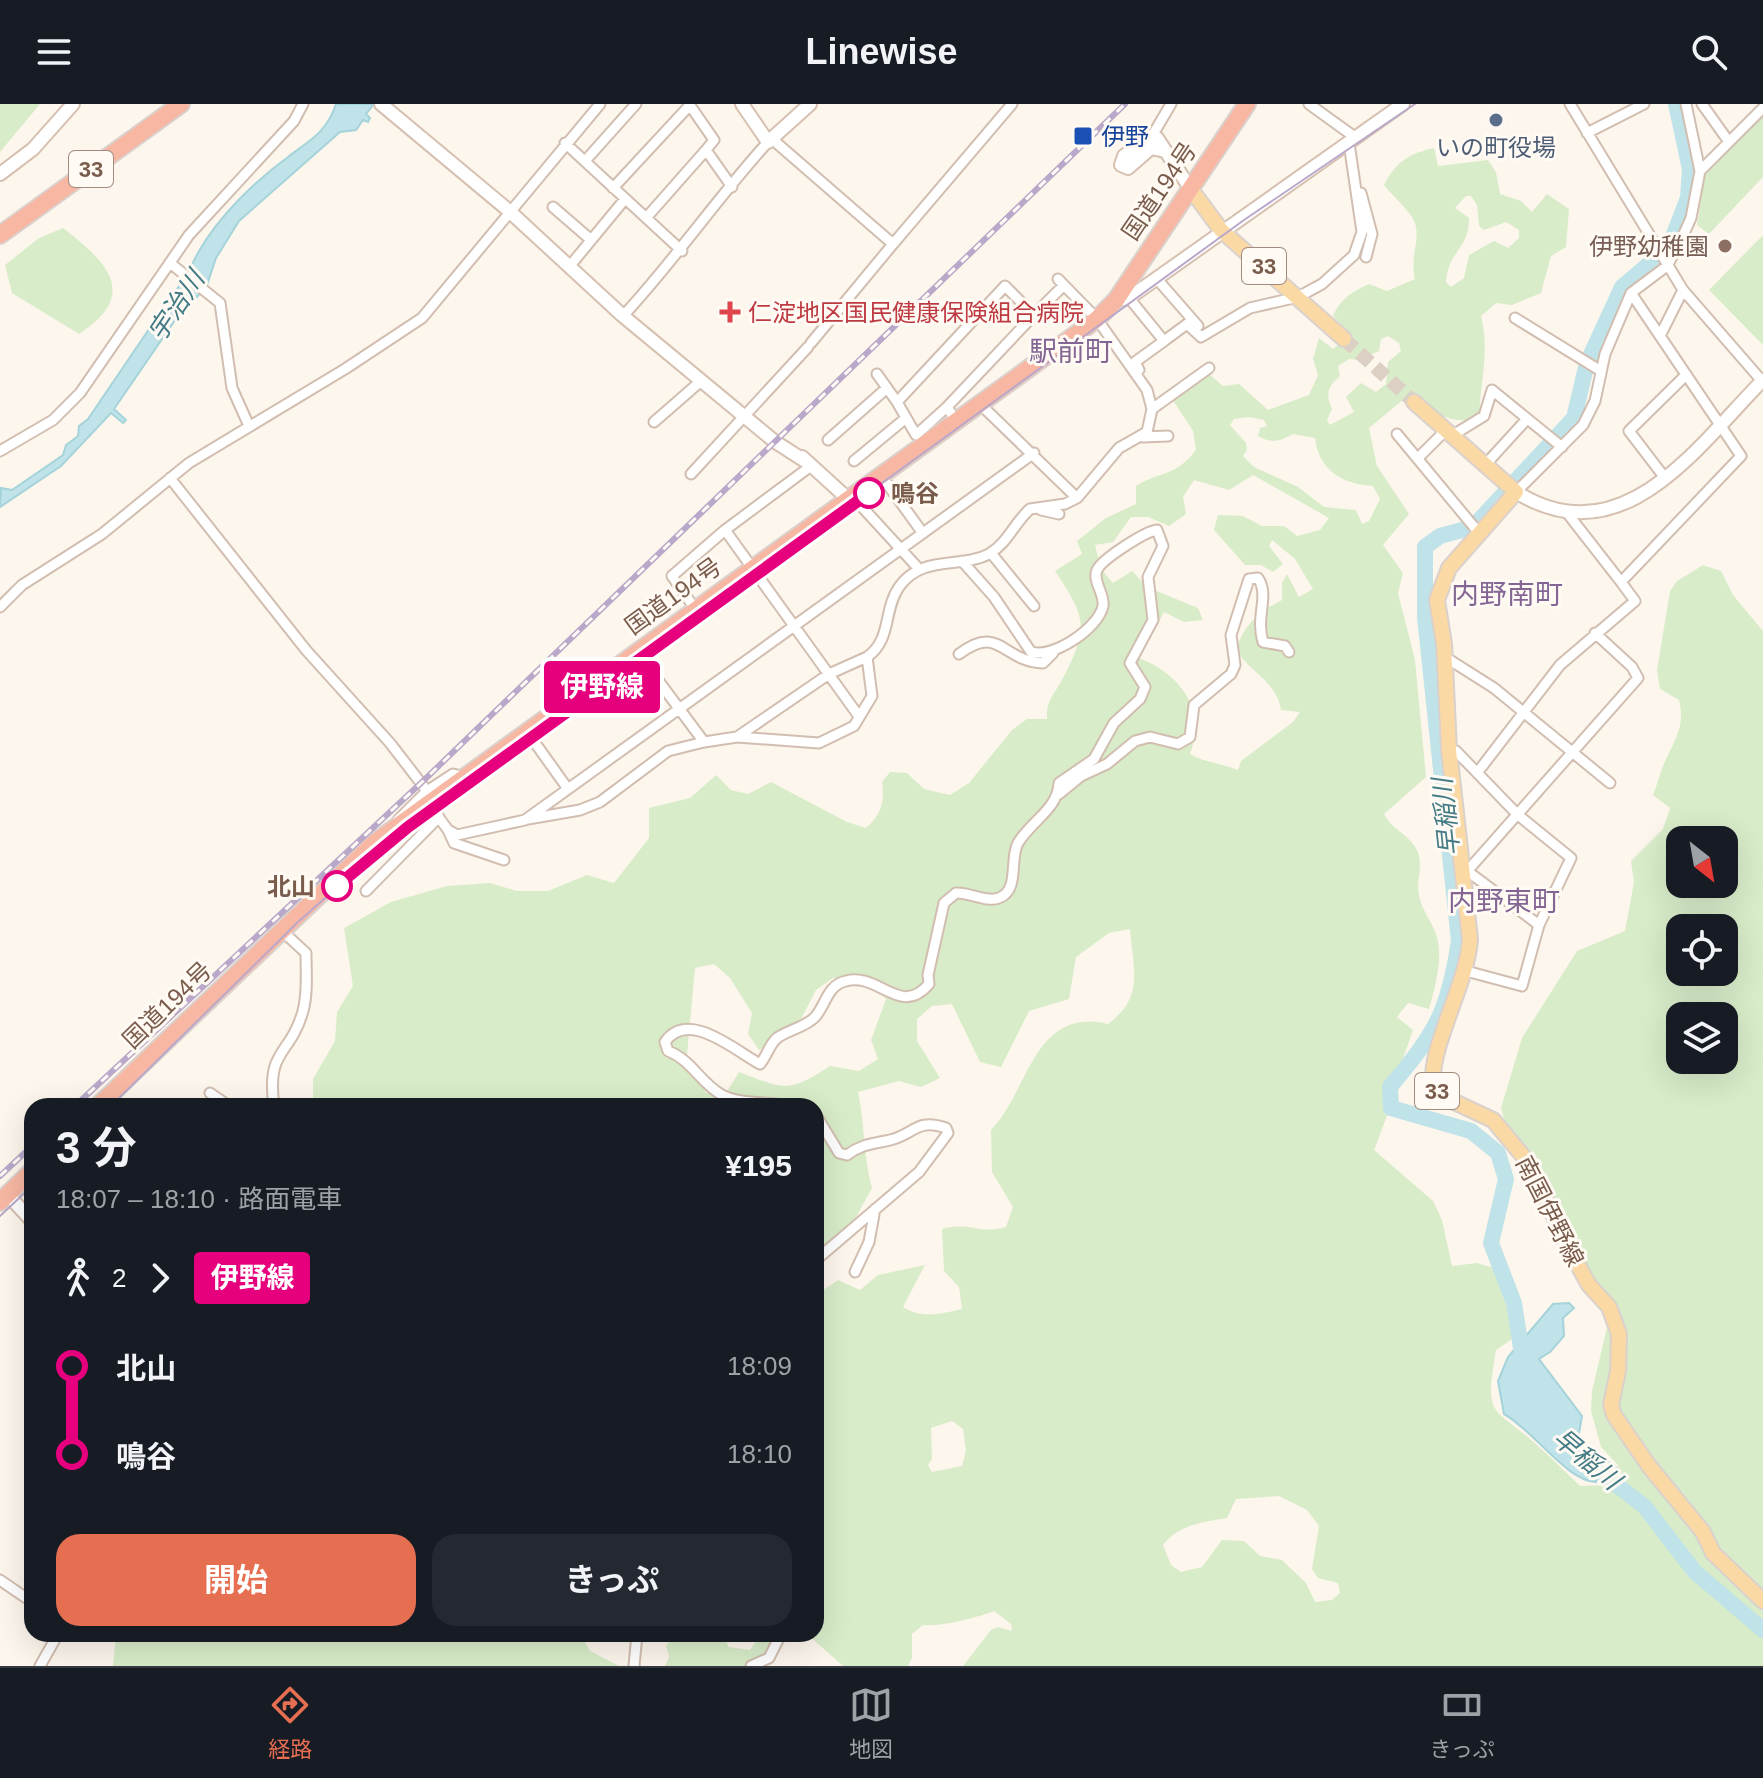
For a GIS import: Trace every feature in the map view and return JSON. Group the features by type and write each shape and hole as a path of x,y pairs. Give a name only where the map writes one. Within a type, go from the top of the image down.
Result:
{"highway":[{"name":"33","path":"0,235 181,104"},
{"name":"国道194号","path":"106,1098 280,929 428,797 465,777 528,733 880,474 952,414 980,404 1123,299 1190,188 1247,104"},
{"path":"4,1198 24,1179"}],"main road":[{"name":"33","path":"1190,188 1221,230 1344,339"},
{"path":"1414,402 1512,489"},
{"name":"南国伊野線","path":"1512,489 1449,568 1437,600 1445,657 1449,750 1466,870 1470,939 1466,971 1433,1066 1434,1087 1448,1099 1493,1120 1528,1162 1589,1285 1609,1307 1619,1334 1618,1371 1611,1405 1614,1415 1649,1466 1703,1532 1713,1553 1763,1601"}],"street":[{"path":"0,174 33,149 73,104"},
{"path":"0,451 53,420 80,393 214,204 294,121 303,104"},
{"path":"382,104 508,210 623,316 701,381 780,436 847,498 863,508 919,569"},
{"path":"0,607 22,585 114,525 170,478 422,318 508,210 600,104"},
{"path":"585,161 636,104"},
{"path":"613,188 690,104 714,140 646,218"},
{"path":"742,104 770,140 893,244"},
{"path":"623,316 682,251 699,223 770,140 810,104"},
{"path":"691,474 748,416 810,345 1012,104"},
{"path":"1165,151 1151,148 1128,168 1121,165 1124,156 1152,136 1171,104"},
{"path":"1309,104 1353,140"},
{"path":"1164,341 1123,299 1157,279 1221,230 1403,104"},
{"path":"1570,104 1667,266 1683,290 1762,380 1665,478 1629,504 1568,514 1540,507 1512,489 1562,447 1589,413 1601,371 1631,293 1667,266 1691,218 1700,171 1686,104"},
{"path":"1587,133 1644,104"},
{"path":"1702,104 1729,142"},
{"path":"1700,171 1763,108"},
{"path":"1152,136 1190,188"},
{"path":"1143,437 1152,409 1135,362 1187,324 1201,337 1204,336 1250,308 1298,297 1345,265 1360,242 1360,217 1351,168 1353,140"},
{"path":"565,143 682,251"},
{"path":"706,150 732,187"},
{"path":"1351,168 1372,234 1366,257"},
{"path":"569,267 625,199"},
{"path":"553,207 590,239"},
{"path":"172,264 217,301 232,388 249,426"},
{"path":"1157,279 1204,336"},
{"path":"877,374 916,435 952,414 1061,282 1097,319 1147,390"},
{"path":"897,402 1005,286 1034,315"},
{"path":"1660,336 1683,290"},
{"path":"1621,582 1741,456 1631,293"},
{"path":"1515,318 1601,371"},
{"path":"1152,409 1209,368"},
{"path":"1665,478 1629,431 1686,375"},
{"path":"654,422 701,381"},
{"path":"828,440 887,388"},
{"path":"1419,457 1450,432 1484,416 1492,390 1562,447"},
{"path":"980,404 1077,498"},
{"path":"854,461 906,418"},
{"path":"1485,465 1527,419"},
{"path":"1397,434 1479,533"},
{"path":"737,737 829,674 867,657 882,642 899,587 919,569 938,562 962,561 991,553 1030,509 1065,504 1077,498 1119,448 1143,437 1168,436"},
{"path":"525,820 1034,453"},
{"path":"696,610 672,576 808,463"},
{"path":"880,474 922,532"},
{"path":"170,478 306,650 390,743 428,797 454,843 504,860"},
{"path":"1030,509 1059,514"},
{"path":"1477,773 1560,665 1635,601 1568,514"},
{"path":"725,530 858,715"},
{"path":"959,654 979,640 988,640 1022,664 1043,663 1088,629 1099,616 1104,604 1096,576 1097,568 1112,555 1157,530 1163,546 1152,565 1148,585 1155,611 1130,663 1145,687 1140,699 1114,723 1094,759 1059,783 1059,794"},
{"path":"991,553 1034,606"},
{"path":"962,561 994,597 1031,652 1053,653"},
{"path":"728,1098 718,1093 683,1057 668,1051 665,1042 679,1031 704,1032 760,1064 774,1040 814,1019 831,990 842,981 858,979 906,999 920,995 929,984 928,975 944,903 956,893 993,899 1008,892 1013,880 1016,846 1059,794 1081,776 1107,764 1135,741 1150,737 1178,744 1190,737 1194,705 1231,674 1235,665 1231,635 1249,579 1258,578 1264,592 1258,624 1263,642 1285,646 1289,652"},
{"path":"1539,925 1466,870 1638,678 1632,667 1595,633"},
{"path":"637,652 704,742"},
{"path":"448,830 457,835 580,810 600,802 668,751 704,742 737,737 819,743 854,726 872,696 867,657"},
{"path":"1445,657 1494,688 1610,783"},
{"path":"528,733 568,789"},
{"path":"1449,750 1456,751 1518,815 1571,858 1539,925 1522,986 1466,971"},
{"path":"366,891 439,817"},
{"path":"273,1098 270,1077 303,1011 306,986 306,953 280,929"},
{"path":"210,1093 217,1098"},
{"path":"824,1128 839,1153 847,1155 871,1141 892,1140 920,1124 946,1128 948,1133 919,1172 824,1253"},
{"path":"4,1198 24,1214"},
{"path":"855,1272 869,1242 875,1209"},
{"path":"0,1580 24,1596"},
{"path":"40,1666 54,1642"},
{"path":"634,1666 636,1642"},
{"path":"751,1666 769,1658 777,1642"}],"green space":[{"path":"0,104 40,104 0,152"},
{"path":"1763,115 1763,177 1709,234 1697,225 1705,175"},
{"path":"1434,148 1438,166 1488,160 1496,172 1500,194 1521,201 1532,212 1547,194 1569,209 1566,247 1551,256 1541,293 1512,305 1496,303 1481,316 1485,354 1479,419 1450,418 1410,394 1369,428 1377,466 1409,514 1383,545 1403,573 1398,593 1415,660 1426,777 1384,814 1410,840 1419,855 1419,895 1436,934 1439,952 1438,972 1429,1009 1408,1003 1397,1017 1413,1030 1403,1059 1400,1082 1374,1150 1433,1201 1442,1220 1452,1266 1477,1263 1494,1268 1501,1287 1518,1307 1512,1339 1496,1350 1491,1389 1495,1409 1580,1486 1608,1485 1620,1479 1618,1465 1601,1447 1591,1411 1592,1391 1608,1323 1601,1289 1588,1270 1528,1151 1506,1127 1501,1108 1522,1038 1577,951 1625,931 1634,882 1631,861 1663,829 1670,808 1653,795 1677,736 1681,716 1679,700 1660,689 1657,670 1670,591 1677,581 1703,565 1721,571 1733,595 1763,631 1763,1666 963,1666 991,1630 998,1627 1012,1631 1011,1624 994,1611 939,1625 923,1625 912,1634 912,1658 908,1666 843,1666 816,1642 824,1642 824,1290 838,1280 860,1290 878,1275 925,1265 903,1307 924,1314 962,1309 959,1287 944,1271 942,1229 961,1226 988,1230 1006,1227 1013,1207 992,1172 991,1130 1004,1114 1048,1040 1063,1028 1083,1022 1108,1024 1120,1014 1132,993 1134,982 1130,929 1109,933 1076,957 1069,999 1029,1011 1001,1067 980,1062 952,1004 932,1006 917,1019 917,1041 940,1078 921,1087 899,1081 858,1092 872,1188 844,1239 824,1253 824,1098 313,1098 313,1079 335,1041 337,1012 353,986 344,928 391,902 447,886 490,883 517,891 548,891 587,875 614,883 649,838 649,808 690,798 716,775 731,790 748,794 771,782 847,822 866,828 881,808 882,782 890,772 907,773 924,789 950,795 969,783 1012,730 1027,719 1047,719 1049,703 1077,648 1081,624 1078,613 1055,571 1082,554 1077,541 1106,518 1136,504 1136,486 1181,465 1196,450 1193,431 1171,397 1209,374 1223,386 1239,384 1268,410 1309,395 1318,375 1313,359 1319,338 1333,349 1350,335 1333,316 1343,300 1369,284 1387,291 1415,279 1413,264 1417,233 1414,222 1384,185 1398,165 1410,156","holes":["1466,196 1471,196 1477,205 1479,226 1484,230 1506,222 1519,230 1519,238 1508,248 1494,241 1469,255 1464,278 1451,287 1446,282 1448,272 1466,236 1469,218 1455,208","1388,336 1399,343 1401,351 1388,362 1386,384 1376,392 1361,383 1346,397 1354,412 1330,425 1327,420 1332,409 1328,394 1340,376 1338,366 1349,359 1359,360 1379,351 1381,339","1249,417 1264,420 1267,426 1260,428 1258,436 1267,440 1280,440 1293,434 1315,438 1322,459 1334,474 1373,486 1380,499 1369,521 1362,524 1356,510 1324,507 1298,487 1254,467 1243,456 1247,450 1246,443 1230,425 1234,419","1253,475 1329,518 1320,530 1297,536 1284,526 1262,526 1243,516 1218,515 1214,530 1245,565 1261,565 1273,572 1283,564 1269,546 1272,540 1295,559 1313,589 1299,597 1287,574 1282,583 1282,600 1253,620 1239,641 1236,650 1269,685 1279,700 1281,710 1300,712 1293,722 1241,761 1238,770 1190,754 1195,722 1186,695 1167,673 1139,658 1164,612 1184,622 1203,620 1198,608 1147,587 1132,571 1113,583 1101,569 1095,545 1113,542 1131,517 1148,517 1169,526 1186,514 1183,497 1194,480 1229,490","714,964 730,978 752,1013 748,1034 759,1050 796,1029 816,990 833,978 874,983 886,999 871,1040 878,1059 859,1071 830,1066 804,1081 786,1086 739,1072 728,1090 706,1093 687,1055 695,968","952,1421 963,1429 966,1451 962,1466 932,1472 928,1465 932,1459 931,1428","1279,1496 1307,1510 1319,1526 1312,1569 1318,1578 1338,1583 1340,1593 1332,1600 1315,1602 1306,1583 1282,1560 1260,1556 1244,1541 1222,1540 1202,1567 1181,1572 1171,1565 1163,1545 1169,1538 1192,1526 1227,1518 1236,1499"]},
{"path":"63,228 103,265 113,292 109,305 98,319 79,334 12,293 5,265 39,238"},
{"path":"1763,235 1763,345 1709,290"},
{"path":"115,1642 585,1642 590,1651 619,1666 113,1666"},
{"path":"669,1642 726,1642 729,1647 750,1650 756,1642 778,1642 762,1666 665,1666 669,1657 666,1646"}],"water":[{"name":"宇治川","path":"336,104 374,104 366,114 370,118 368,122 363,120 356,130 340,132 239,221 216,258 206,288 180,313 114,409 126,420 123,423 111,413 61,466 0,507 1,488 12,490 63,455 66,445 78,436 79,426 88,419 174,294 217,224 263,177 317,135 328,122"},
{"path":"1569,1303 1574,1308 1563,1318 1564,1336 1539,1359 1582,1416 1577,1445 1583,1456 1598,1454 1617,1468 1612,1478 1599,1473 1596,1482 1574,1474 1504,1414 1498,1381 1508,1357 1553,1304"}],"waterway":[{"name":"早稲川","path":"1523,1361 1514,1303 1491,1243 1506,1179 1498,1153 1471,1131 1391,1108 1390,1087 1419,1051 1438,1020 1450,986 1459,941 1425,617 1425,547 1440,536 1473,527 1574,418 1587,363 1622,287 1669,247 1688,198 1690,169 1676,104"},
{"name":"早稲川","path":"1583,1459 1644,1506 1695,1572 1763,1630"}],"tunnel":[{"path":"1344,339 1414,402"}],"tram line":[{"path":"119,1098 298,922 392,839 1244,220 1415,104"},
{"name":"伊野線","path":"337,886 408,827 869,493"},
{"path":"0,1216 24,1194"}],"railway":[{"path":"84,1098 421,783 1125,104"},
{"path":"0,1176 24,1154"}],"place":[{"name":"いの町役場","path":"1496,120"},
{"name":"伊野","path":"1083,136"},
{"name":"伊野幼稚園","path":"1725,246"},
{"name":"仁淀地区国民健康保険組合病院","path":"730,312"},
{"name":"鳴谷","path":"869,493"},
{"name":"北山","path":"337,886"}],"district":[{"name":"駅前町","path":"1071,351"},
{"name":"内野南町","path":"1507,594"},
{"name":"内野東町","path":"1504,901"}]}
